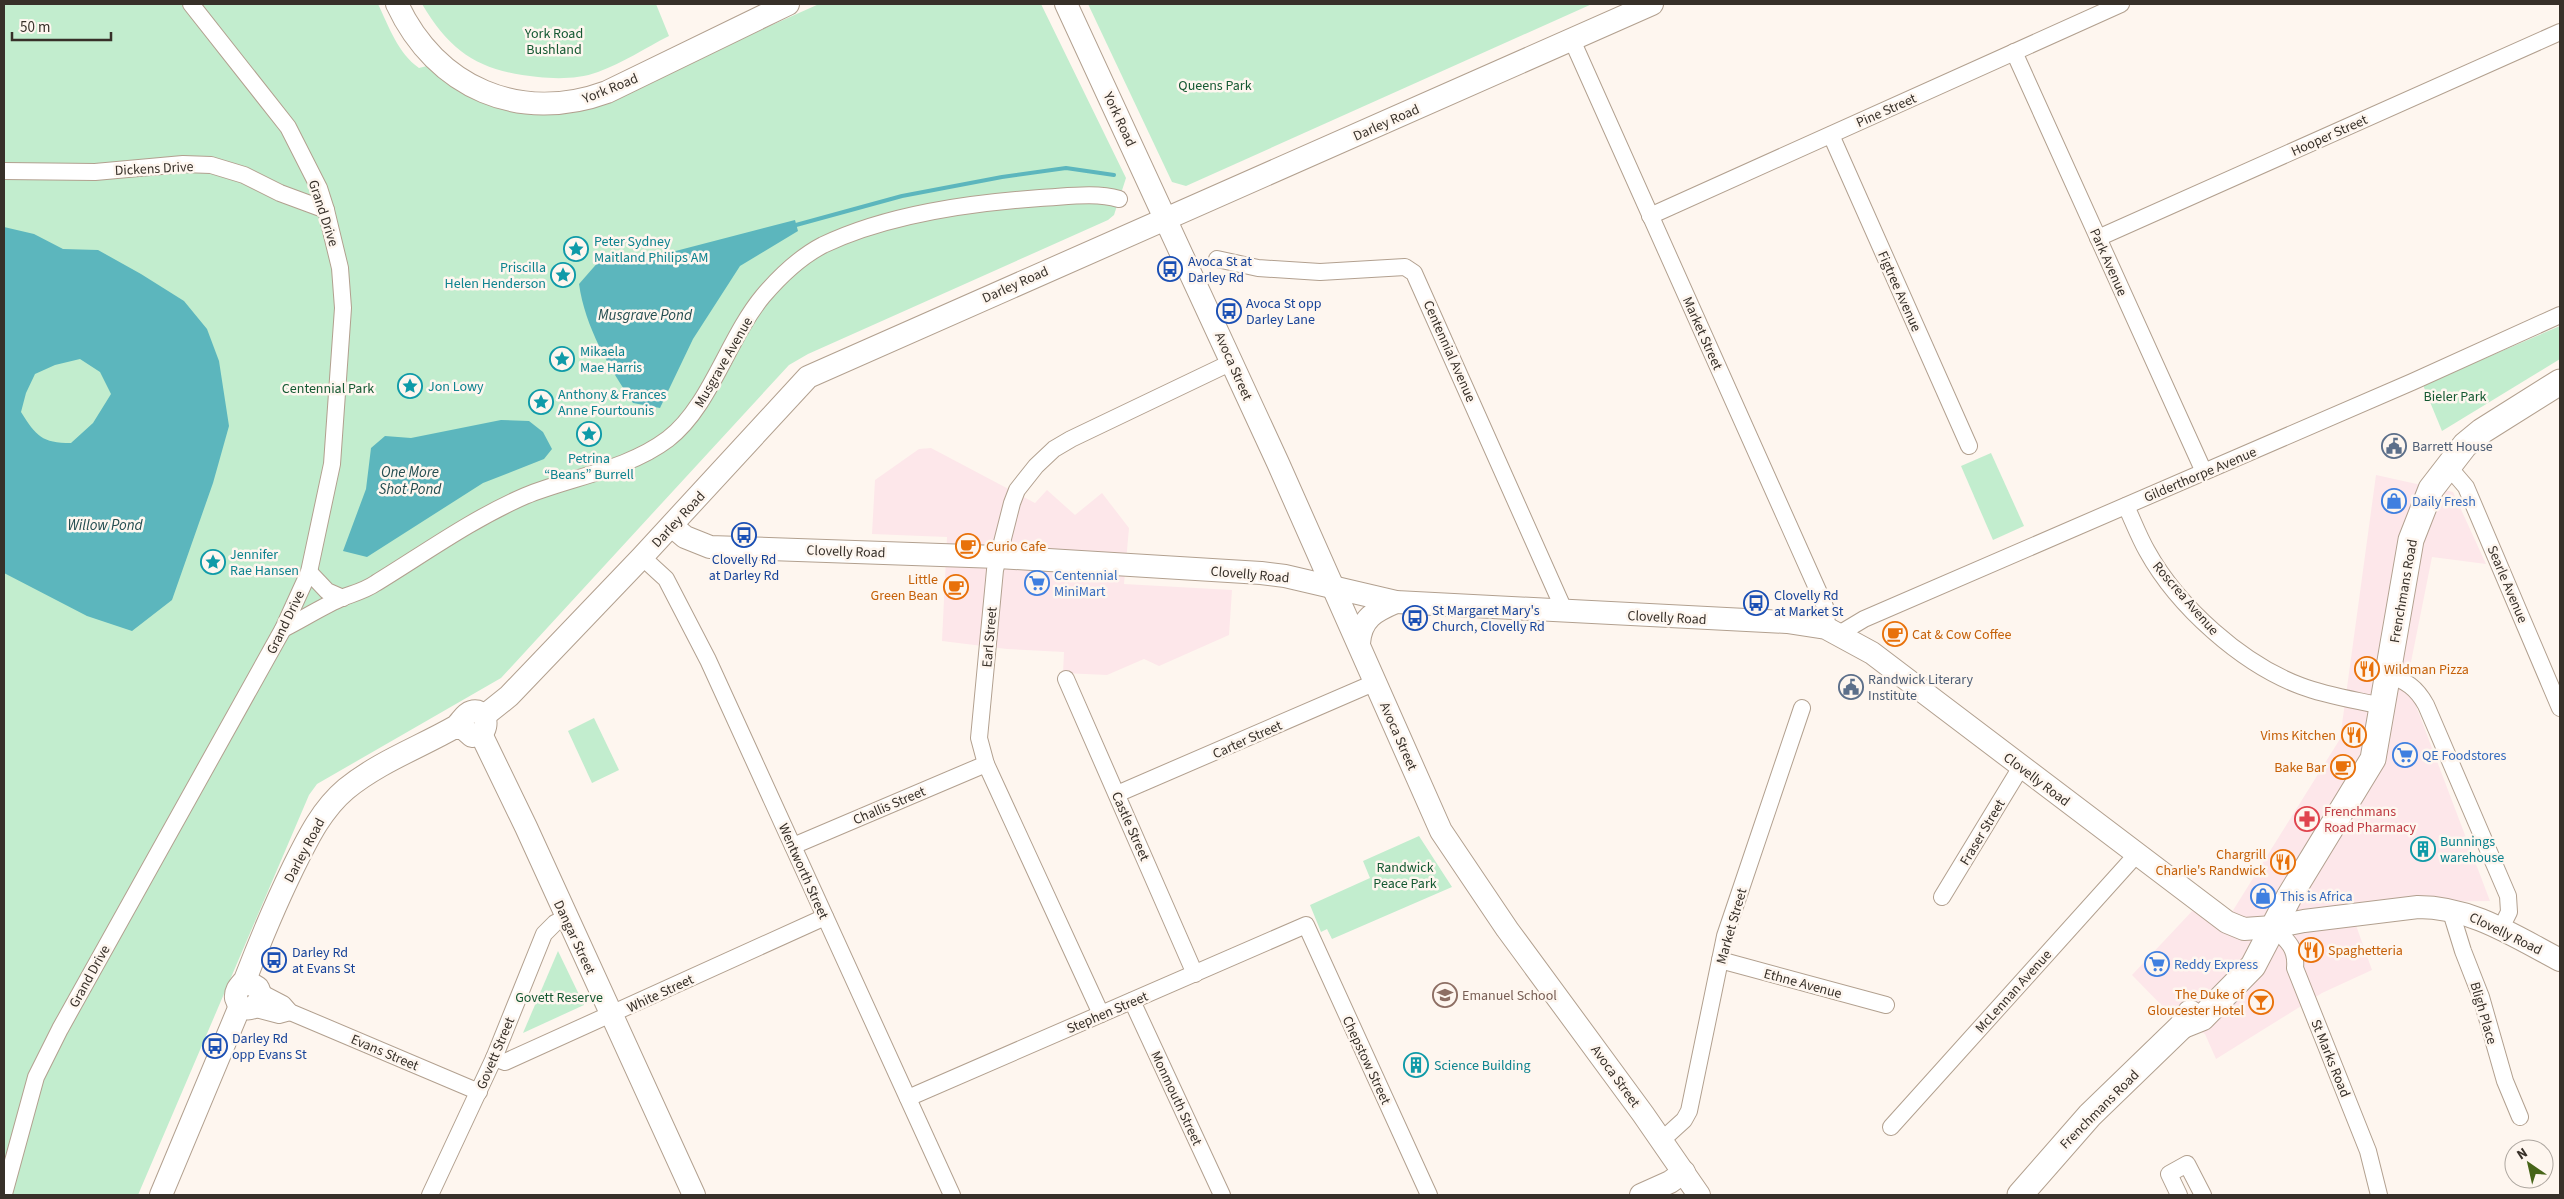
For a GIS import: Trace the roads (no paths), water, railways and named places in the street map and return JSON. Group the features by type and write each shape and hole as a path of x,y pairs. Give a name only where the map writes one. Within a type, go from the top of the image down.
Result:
{"main road":[{"name":"York Road","path":"397,4 413,34 425,50 454,75 476,88 503,98 520,102 548,104 575,101 608,92 788,4"},
{"name":"York Road","path":"1066,4 1170,226"},
{"name":"Darley Road","path":"161,1195 263,969 304,872 326,826 342,805 380,775 460,735 474,726 509,696 672,526 808,377 1170,226 1652,4"},
{"name":"Avoca Street","path":"1170,226 1359,643 1446,841 1662,1140 1699,1195"},
{"name":"Frenchmans Road","path":"2020,1195 2090,1115 2182,1026 2194,1008 2273,927 2289,897 2373,759 2411,540 2431,489 2448,466 2482,431 2560,382"},
{"name":"Clovelly Road","path":"672,526 685,537 710,547 998,557 1261,573 1285,576 1396,602 1786,622 1832,631 1872,653 2226,922 2244,929 2273,927 2304,921 2418,907 2450,909 2469,914 2501,928 2560,960"},
{"path":"1359,643 1360,632 1368,616 1396,602"},
{"name":"Dangar Street","path":"474,726 526,827 694,1195"},
{"path":"1641,1195 1670,1182 1684,1172"}],"street":[{"name":"Grand Drive","path":"4,1194 36,1076 60,1029 283,629 309,572 332,464 343,328 340,268 326,210 319,188 288,127 191,4"},
{"name":"Pine Street","path":"1650,216 2118,4"},
{"name":"Hooper Street","path":"2098,238 2560,32"},
{"name":"Market Street","path":"1572,40 1824,604 1832,631"},
{"name":"Park Avenue","path":"2014,52 2204,472"},
{"name":"Figtree Avenue","path":"1831,135 1969,446"},
{"name":"Dickens Drive","path":"4,171 95,172 183,164 211,165 244,174 280,192 326,210"},
{"name":"Musgrave Avenue","path":"283,629 343,598 374,585 458,531 492,512 527,495 578,480 627,460 667,440 681,427 699,405 723,358 763,296 799,260 821,246 845,236 916,215 978,203 1069,196 1119,200"},
{"name":"Centennial Avenue","path":"1217,259 1258,268 1320,272 1405,267 1414,273 1565,612"},
{"name":"Gilderthorpe Avenue","path":"1832,631 2126,506 2560,315"},
{"name":"Earl Street","path":"1101,1014 986,764 979,738 998,557 1017,490 1036,466 1054,449 1071,439 1232,362"},
{"name":"Searle Avenue","path":"2448,466 2466,487 2560,708"},
{"name":"Roscrea Avenue","path":"2126,506 2148,552 2168,582 2212,631 2266,669 2302,687 2382,706"},
{"name":"Wentworth Street","path":"642,558 666,579 708,660 952,1195"},
{"path":"309,572 327,591 343,598"},
{"path":"2388,675 2407,682 2421,695 2426,705 2508,896 2509,912 2501,928"},
{"name":"Castle Street","path":"1066,679 1195,974"},
{"name":"Carter Street","path":"1117,794 1376,682"},
{"name":"Market Street","path":"1662,1140 1684,1120 1689,1111 1725,936 1802,708"},
{"name":"Challis Street","path":"792,846 986,764"},
{"name":"Fraser Street","path":"1942,898 2021,767"},
{"name":"McLennan Avenue","path":"1891,1127 2136,855"},
{"name":"Bligh Place","path":"2450,909 2463,951 2481,997 2505,1081 2520,1118"},
{"name":"White Street","path":"494,1058 505,1062 612,1016 825,917"},
{"name":"Govett Street","path":"434,1192 494,1058 544,934 555,923 566,918"},
{"name":"Stephen Street","path":"908,1098 1306,925"},
{"name":"Chepstow Street","path":"1306,925 1429,1195"},
{"name":"St Marks Road","path":"2273,927 2292,946 2296,957 2295,968 2368,1151 2379,1195"},
{"name":"Ethne Avenue","path":"1720,960 1886,1006"},
{"name":"Evans Street","path":"250,996 284,1004 290,1012 479,1092"},
{"name":"Monmouth Street","path":"1132,1001 1222,1195"},
{"path":"2179,1195 2169,1174 2187,1164 2203,1195"}],"water":[{"name":"Musgrave Pond","path":"795,220 798,231 740,266 693,339 660,408 633,403 599,346 582,300 579,284 600,260 641,260"},
{"name":"Willow Pond","path":"4,227 34,234 63,249 98,250 184,301 207,329 219,361 229,426 213,483 172,600 132,631 87,616 4,573","holes":["80,359 100,372 111,394 93,423 71,443 46,440 31,427 21,412 26,393 35,374 55,365"]},
{"name":"One More Shot Pond","path":"501,420 529,421 543,432 552,449 544,459 483,483 367,557 343,551 366,489 371,448 385,436 411,438"}],"waterway":[{"path":"796,225 902,196 1002,177 1066,168 1114,175"}],"place":[{"name":"Peter Sydney Maitland Philips AM","path":"576,249"},
{"name":"Avoca St at Darley Rd","path":"1170,269"},
{"name":"Priscilla Helen Henderson","path":"563,275"},
{"name":"Avoca St opp Darley Lane","path":"1229,311"},
{"name":"Mikaela Mae Harris","path":"562,359"},
{"name":"Jon Lowy","path":"410,386"},
{"name":"Anthony & Frances Anne Fourtounis","path":"541,402"},
{"name":"Petrina “Beans” Burrell","path":"589,434"},
{"name":"Barrett House","path":"2394,446"},
{"name":"Daily Fresh","path":"2394,501"},
{"name":"Clovelly Rd at Darley Rd","path":"744,535"},
{"name":"Curio Cafe","path":"968,546"},
{"name":"Jennifer Rae Hansen","path":"213,562"},
{"name":"Centennial MiniMart","path":"1037,583"},
{"name":"Little Green Bean","path":"956,587"},
{"name":"Clovelly Rd at Market St","path":"1756,603"},
{"name":"St Margaret Mary's Church, Clovelly Rd","path":"1415,618"},
{"name":"Cat & Cow Coffee","path":"1895,634"},
{"name":"Wildman Pizza","path":"2367,669"},
{"name":"Randwick Literary Institute","path":"1851,687"},
{"name":"Vims Kitchen","path":"2354,735"},
{"name":"QE Foodstores","path":"2405,755"},
{"name":"Bake Bar","path":"2343,767"},
{"name":"Frenchmans Road Pharmacy","path":"2307,819"},
{"name":"Bunnings warehouse","path":"2423,849"},
{"name":"Chargrill Charlie's Randwick","path":"2283,862"},
{"name":"This is Africa","path":"2263,896"},
{"name":"Spaghetteria","path":"2311,950"},
{"name":"Darley Rd at Evans St","path":"274,960"},
{"name":"Reddy Express","path":"2157,964"},
{"name":"Emanuel School","path":"1445,995"},
{"name":"The Duke of Gloucester Hotel","path":"2261,1002"},
{"name":"Darley Rd opp Evans St","path":"215,1046"},
{"name":"Science Building","path":"1416,1065"}],"park label":[{"name":"York Road Bushland","path":"554,42"},
{"name":"Queens Park","path":"1215,85"},
{"name":"Centennial Park","path":"328,388"},
{"name":"Bieler Park","path":"2455,396"},
{"name":"Randwick Peace Park","path":"1405,876"},
{"name":"Govett Reserve","path":"559,997"}]}
